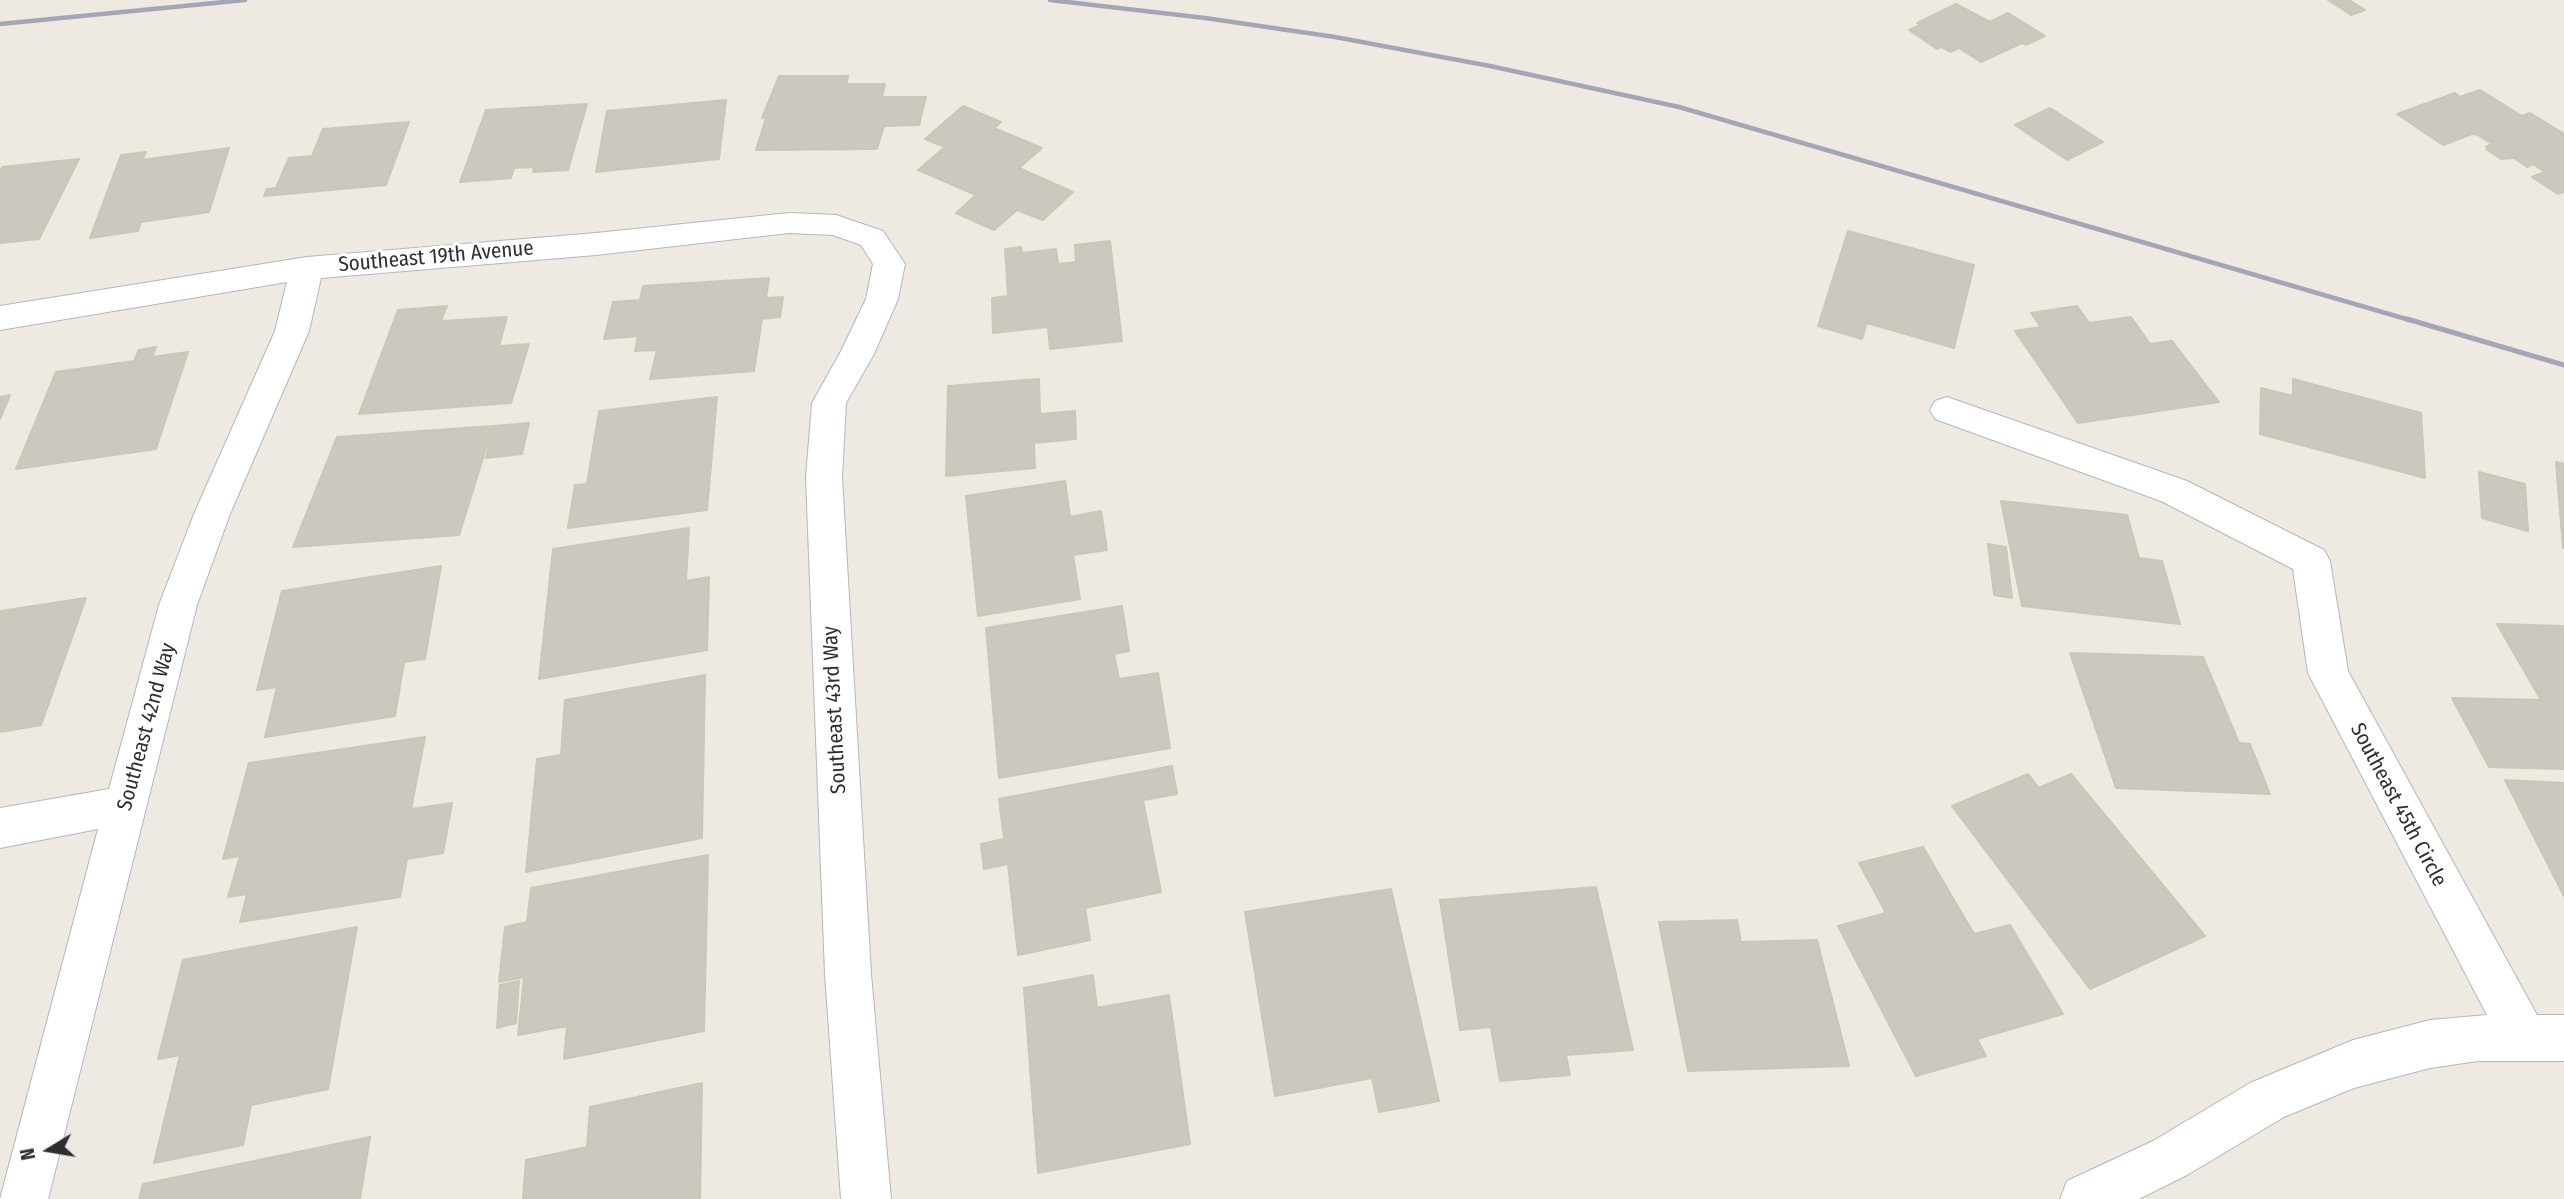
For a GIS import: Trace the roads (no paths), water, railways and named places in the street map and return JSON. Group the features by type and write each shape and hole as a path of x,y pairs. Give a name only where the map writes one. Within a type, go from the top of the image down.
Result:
{"street":[{"name":"Southeast 19th Avenue","path":"0,318 307,268 610,242 789,223 836,225 872,238"},
{"name":"Southeast 43rd Way","path":"866,1199 848,974 824,477 829,403 857,354 882,299 889,264 872,238"},
{"name":"Southeast 42nd Way","path":"23,1199 178,605 212,514 292,331 307,268"},
{"name":"Southeast 45th Circle","path":"1947,410 2174,491 2311,561 2328,673 2544,1037"},
{"path":"0,828 126,805"},
{"path":"2085,1199 2170,1158 2267,1100 2353,1064 2430,1044 2477,1038 2544,1037"}],"railway":[{"path":"0,24 245,0"},
{"path":"1050,0 1205,18 1335,37 1490,66 1679,107 2413,321"},
{"path":"2407,319 2564,365"}]}
